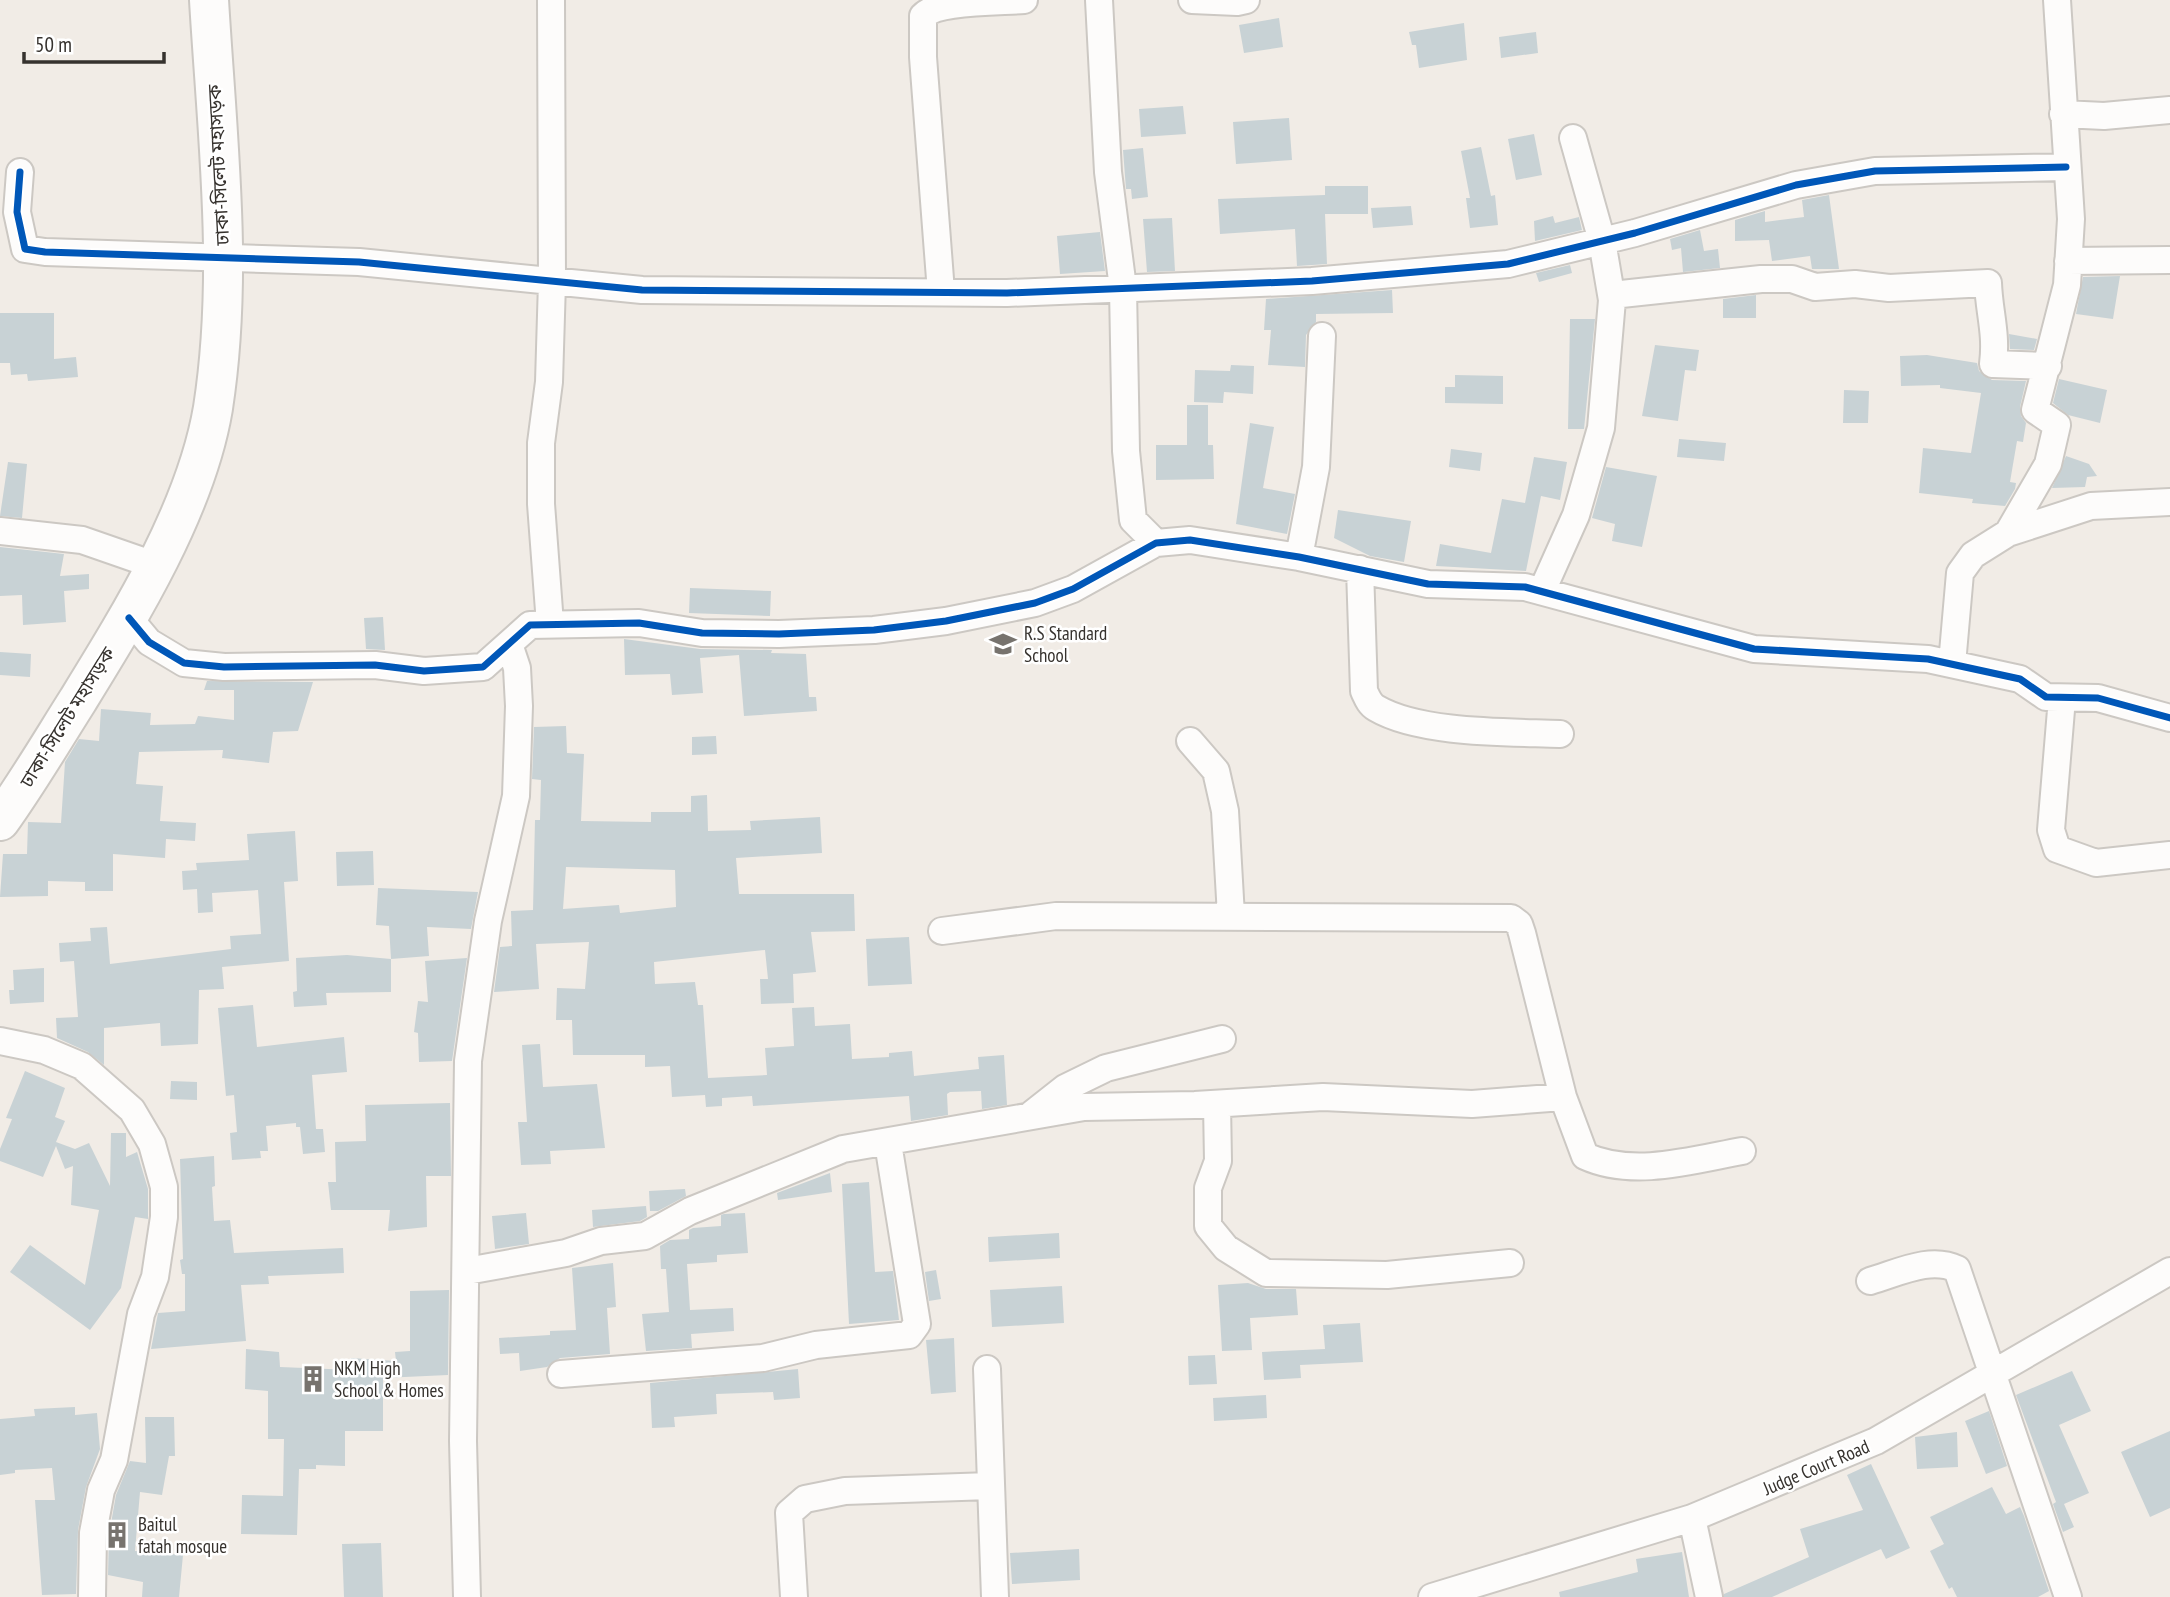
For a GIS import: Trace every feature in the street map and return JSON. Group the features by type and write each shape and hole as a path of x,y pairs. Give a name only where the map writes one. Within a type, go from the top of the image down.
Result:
{"highway":[{"name":"ঢাকা-সিলেট মহাসড়ক","path":"0,821 129,618 198,464 213,409 224,258 209,0"}],"street":[{"path":"550,624 541,492 541,443 549,382 552,282 551,0"},
{"path":"941,292 924,71 923,16 928,11 954,5 1024,0"},
{"path":"1099,0 1108,172 1123,288 1126,451 1133,520 1156,542"},
{"path":"1192,0 1246,0"},
{"path":"2008,533 2048,464 2057,425 2035,410 2067,285 2071,219 2057,0"},
{"path":"2063,114 2104,116 2170,110"},
{"path":"1542,591 1576,515 1601,428 1612,295 1602,241 1573,138"},
{"path":"20,172 18,212 25,249 107,256 359,262 642,290 941,292 1312,281 1508,264 1602,241 1796,185 1875,171 2066,167"},
{"path":"2068,261 2170,260"},
{"path":"1612,295 1716,287 1726,282 1761,279 1792,279 1815,288 1855,284 1889,288 1988,283 1995,328 1993,364 2048,366"},
{"path":"1299,557 1316,467 1322,336"},
{"path":"1952,664 1960,573 1973,555 2008,533 2091,506 2170,502"},
{"path":"0,531 82,540 154,565"},
{"path":"129,618 149,642 184,663 223,667 375,665 425,671 474,668 483,667 530,625 639,623 702,633 779,634 874,630 946,621 1035,603 1073,589 1156,542 1191,540 1299,557 1428,584 1507,585 1542,591 1754,649 1928,659 2020,679 2046,697 2098,698 2170,718"},
{"path":"1360,569 1364,691 1370,703 1377,709 1417,721 1467,730 1560,734"},
{"path":"467,1597 463,1441 468,1062 488,920 516,796 519,706 517,668 509,644"},
{"path":"2062,698 2051,830 2057,849 2096,863 2170,855"},
{"path":"1190,741 1216,771 1225,811 1231,916"},
{"path":"942,931 1056,916 1511,918 1519,924 1522,933 1563,1097 1585,1156 1595,1161 1652,1167 1742,1151"},
{"path":"1031,1115 1065,1088 1106,1068 1222,1038"},
{"path":"0,1041 44,1050 82,1066 132,1110 152,1144 164,1187 164,1217 155,1277 141,1314 114,1460 101,1490 93,1533 92,1597"},
{"path":"467,1271 566,1254 601,1241 645,1236 678,1217 843,1149 888,1143 1031,1115 1084,1107 1217,1104 1323,1097 1472,1104 1563,1097"},
{"path":"1217,1104 1218,1161 1208,1188 1208,1226 1226,1248 1266,1273 1387,1275 1510,1264"},
{"path":"561,1374 763,1359 816,1345 909,1335 917,1324 914,1289 888,1143"},
{"path":"1870,1281 1926,1264 1944,1263 1957,1269 2068,1597"},
{"name":"Judge Court Road","path":"1432,1597 1692,1518 1876,1441 2170,1271"},
{"path":"987,1369 989,1486 995,1597"},
{"path":"794,1597 789,1513 805,1499 845,1491 989,1486"},
{"path":"1692,1518 1709,1597"}],"building":[{"path":"1279,18 1283,47 1244,53 1239,25"},
{"path":"1464,23 1467,60 1419,68 1416,45 1412,45 1409,32"},
{"path":"1536,32 1538,53 1501,58 1499,37"},
{"path":"1183,106 1186,134 1141,137 1139,109"},
{"path":"1289,118 1292,160 1236,164 1233,122"},
{"path":"1534,134 1542,175 1516,180 1508,139"},
{"path":"1481,147 1491,196 1495,195 1498,225 1470,228 1466,198 1470,198 1461,151"},
{"path":"1143,148 1148,197 1132,199 1131,189 1126,189 1123,150"},
{"path":"1325,186 1368,186 1368,214 1325,214 1327,264 1297,266 1295,229 1220,234 1218,199 1325,195"},
{"path":"1829,195 1839,269 1812,269 1810,256 1772,261 1769,240 1735,241 1735,220 1765,211 1765,222 1804,217 1802,200"},
{"path":"1411,206 1413,225 1373,228 1371,208"},
{"path":"1553,216 1555,223 1579,217 1582,230 1535,241 1534,221"},
{"path":"1172,218 1175,271 1147,272 1143,219"},
{"path":"1700,230 1704,251 1718,249 1720,268 1683,272 1681,248 1672,250 1670,239"},
{"path":"1100,232 1105,271 1060,274 1057,236"},
{"path":"1570,265 1572,273 1539,282 1536,273"},
{"path":"2120,276 2113,319 2076,314 2083,277"},
{"path":"1392,290 1393,313 1316,314 1316,322 1306,335 1305,367 1268,365 1271,330 1264,330 1266,299"},
{"path":"1756,295 1756,318 1723,318 1723,299"},
{"path":"0,313 54,313 54,359 76,357 78,377 28,381 27,374 11,375 10,363 0,363"},
{"path":"1570,319 1595,319 1584,429 1568,429"},
{"path":"2009,334 2037,339 2034,350 2010,349"},
{"path":"1655,345 1699,350 1696,371 1685,370 1678,421 1642,416"},
{"path":"1927,355 1977,363 1979,371 1992,380 2026,381 2020,407 2021,416 2026,423 2023,442 2017,441 2010,482 2016,483 2015,489 2005,506 1972,503 1973,499 1919,493 1923,448 1971,453 1981,393 1940,388 1940,385 1901,386 1900,356"},
{"path":"1231,365 1254,366 1253,394 1224,392 1223,403 1194,402 1195,370 1230,371"},
{"path":"1455,375 1503,376 1503,404 1445,403 1445,387 1455,387"},
{"path":"2059,379 2107,390 2100,423 2068,415 2053,403"},
{"path":"1844,390 1869,391 1868,423 1843,423"},
{"path":"1187,405 1208,405 1208,445 1213,445 1214,479 1156,480 1156,445 1187,445"},
{"path":"1250,423 1274,427 1263,488 1295,494 1287,534 1236,524"},
{"path":"1679,439 1726,443 1724,461 1677,457"},
{"path":"1451,449 1482,453 1480,471 1449,467"},
{"path":"2066,456 2089,464 2097,476 2087,477 2085,487 2052,488"},
{"path":"1534,457 1567,462 1560,500 1541,496 1526,571 1436,566 1440,544 1491,553 1502,499 1525,503"},
{"path":"8,462 27,464 22,518 0,516"},
{"path":"1606,467 1657,476 1642,547 1612,541 1615,524 1592,518"},
{"path":"1338,510 1411,521 1404,562 1370,556 1334,538"},
{"path":"0,547 64,554 60,576 89,574 89,589 64,591 66,622 23,625 22,595 0,596"},
{"path":"690,588 771,591 770,616 689,613"},
{"path":"383,617 385,650 366,649 364,618"},
{"path":"624,639 700,649 772,650 771,653 806,654 809,697 816,697 817,711 744,716 739,655 700,658 703,693 672,695 670,674 625,675"},
{"path":"0,652 31,654 30,677 0,675"},
{"path":"207,681 313,682 298,731 273,732 269,763 222,758 223,750 139,752 136,784 163,786 160,821 196,823 195,841 166,839 165,858 113,854 113,891 85,891 85,882 48,881 48,896 0,897 3,854 27,854 28,822 61,823 65,762 79,739 99,741 101,709 151,713 150,725 195,724 198,716 234,720 234,690 204,690"},
{"path":"566,726 567,753 584,754 581,821 651,822 651,812 691,812 691,796 707,795 708,831 751,830 750,821 820,817 822,853 736,858 739,894 854,894 855,931 811,932 816,972 793,974 794,1003 761,1004 760,979 768,979 765,950 654,962 655,984 695,982 698,1005 703,1005 708,1078 767,1075 765,1048 794,1046 792,1008 814,1007 815,1026 850,1024 852,1059 889,1057 889,1053 912,1051 914,1076 979,1069 978,1057 1004,1055 1007,1105 982,1109 981,1091 950,1092 947,1094 948,1115 911,1121 909,1096 753,1106 752,1096 722,1098 722,1106 706,1107 705,1095 672,1097 670,1066 645,1067 645,1055 573,1055 572,1020 556,1020 557,988 585,989 589,942 536,944 539,989 494,992 500,947 512,946 511,911 533,910 535,820 540,820 541,780 532,779 534,727","holes":["566,867 675,870 676,907 620,913 619,905 563,909"]},
{"path":"716,736 717,754 692,755 692,737"},
{"path":"295,831 298,881 284,882 289,961 222,967 224,989 199,990 198,1044 161,1046 160,1023 104,1028 104,1065 88,1052 57,1038 56,1018 78,1017 74,961 60,962 59,943 91,941 90,928 107,927 110,964 231,949 230,936 261,934 258,890 212,893 213,912 198,913 197,889 183,890 182,871 197,870 196,863 249,860 247,834"},
{"path":"373,851 374,885 337,886 336,852"},
{"path":"378,888 478,892 471,929 427,927 429,956 391,959 389,926 376,925"},
{"path":"909,937 912,984 868,986 866,939"},
{"path":"347,955 391,959 391,992 326,993 327,1005 294,1007 293,992 297,991 296,958"},
{"path":"467,958 452,1061 419,1062 418,1033 414,1032 418,1001 428,1002 425,961"},
{"path":"44,968 44,1002 10,1004 9,990 14,990 13,970"},
{"path":"253,1005 257,1047 344,1037 347,1072 312,1075 316,1129 323,1129 325,1152 303,1154 300,1127 296,1127 296,1123 266,1126 268,1151 260,1151 261,1158 232,1160 230,1133 237,1132 234,1095 226,1096 218,1008"},
{"path":"540,1044 543,1087 597,1084 605,1148 550,1151 551,1164 521,1165 518,1122 527,1122 522,1045"},
{"path":"25,1071 65,1088 55,1117 65,1121 56,1142 75,1149 89,1143 110,1186 111,1133 126,1133 126,1157 137,1152 148,1189 148,1219 135,1217 121,1288 90,1330 10,1272 30,1245 85,1285 99,1210 71,1205 73,1166 65,1169 56,1146 43,1177 0,1161 0,1149 12,1119 6,1118"},
{"path":"171,1081 197,1082 197,1100 170,1099"},
{"path":"450,1103 451,1176 426,1176 427,1227 388,1231 390,1210 331,1210 328,1182 336,1182 335,1142 366,1141 365,1105"},
{"path":"214,1156 214,1221 230,1220 234,1253 343,1248 344,1273 268,1276 269,1284 241,1285 246,1341 151,1349 158,1313 185,1311 185,1274 182,1274 180,1260 183,1259 180,1159"},
{"path":"830,1173 832,1192 778,1200 777,1193"},
{"path":"869,1182 875,1272 893,1271 899,1320 849,1324 842,1184"},
{"path":"685,1189 686,1196 658,1211 650,1211 649,1191"},
{"path":"646,1206 647,1217 640,1221 593,1227 592,1210"},
{"path":"526,1213 529,1244 495,1249 492,1216"},
{"path":"745,1213 748,1253 717,1255 717,1262 687,1264 690,1310 733,1308 734,1331 691,1334 692,1348 646,1351 642,1314 669,1312 666,1269 661,1269 660,1246 670,1240 689,1239 689,1230 693,1228 721,1226 721,1215"},
{"path":"1059,1233 1060,1258 989,1262 988,1237"},
{"path":"613,1263 616,1307 607,1308 610,1354 560,1358 547,1367 520,1371 519,1353 500,1354 499,1338 550,1335 550,1331 576,1330 572,1268"},
{"path":"936,1270 941,1299 929,1301 925,1272"},
{"path":"1248,1283 1266,1289 1296,1289 1298,1315 1250,1318 1252,1350 1222,1351 1218,1285"},
{"path":"1062,1286 1064,1323 992,1327 990,1290"},
{"path":"449,1290 448,1375 383,1378 383,1431 345,1431 345,1466 316,1465 316,1469 299,1469 297,1535 241,1534 242,1495 283,1496 284,1439 268,1439 268,1391 245,1389 246,1349 279,1352 280,1367 353,1370 351,1358 396,1361 395,1352 410,1351 410,1291"},
{"path":"1360,1323 1363,1362 1300,1365 1301,1378 1264,1380 1262,1352 1325,1349 1323,1325"},
{"path":"954,1338 956,1392 931,1394 926,1340"},
{"path":"1215,1355 1217,1384 1189,1385 1188,1356"},
{"path":"798,1369 800,1398 774,1400 773,1392 716,1394 717,1414 674,1417 675,1427 652,1428 650,1383"},
{"path":"2072,1371 2091,1411 2059,1425 2089,1493 2064,1504 2074,1527 2063,1532 2053,1504 2056,1502 2016,1395"},
{"path":"1266,1395 1267,1418 1214,1421 1213,1398"},
{"path":"75,1407 75,1415 97,1413 100,1449 86,1487 78,1530 76,1594 42,1595 35,1500 55,1500 52,1468 15,1470 15,1473 0,1475 0,1419 35,1416 34,1409"},
{"path":"1989,1411 2007,1466 1986,1474 1965,1421"},
{"path":"145,1417 174,1417 175,1456 169,1456 162,1495 140,1492 135,1551 183,1555 179,1597 142,1597 143,1582 108,1575 109,1535 116,1495 130,1461 146,1463"},
{"path":"2170,1431 2170,1508 2150,1517 2121,1452"},
{"path":"1957,1432 1958,1467 1917,1469 1915,1437"},
{"path":"1871,1464 1910,1548 1886,1559 1881,1549 1772,1597 1724,1597 1724,1594 1809,1557 1800,1529 1863,1510 1847,1475"},
{"path":"1992,1487 2006,1514 2020,1507 2024,1516 2049,1591 2038,1597 1957,1597 1952,1587 1949,1589 1930,1551 1944,1544 1930,1517"},
{"path":"381,1543 383,1597 344,1597 342,1544"},
{"path":"1079,1549 1080,1580 1012,1584 1010,1553"},
{"path":"1682,1552 1689,1597 1560,1597 1559,1592 1638,1572 1636,1559"}],"cycle path":[{"path":"20,172 17,212 25,249 45,252 359,262 642,290 1007,293 1312,281 1508,264 1635,233 1796,185 1875,171 2066,167"},
{"path":"129,618 149,642 184,663 224,667 375,665 424,671 483,667 530,625 639,623 702,633 779,634 874,630 946,621 1035,603 1073,589 1156,543 1190,540 1299,557 1428,584 1525,587 1754,649 1928,659 2020,679 2046,697 2098,698 2170,718"}],"place":[{"name":"R.S Standard School","path":"1003,644"},
{"name":"NKM High School & Homes","path":"313,1379"},
{"name":"Baitul fatah mosque","path":"117,1535"}]}
